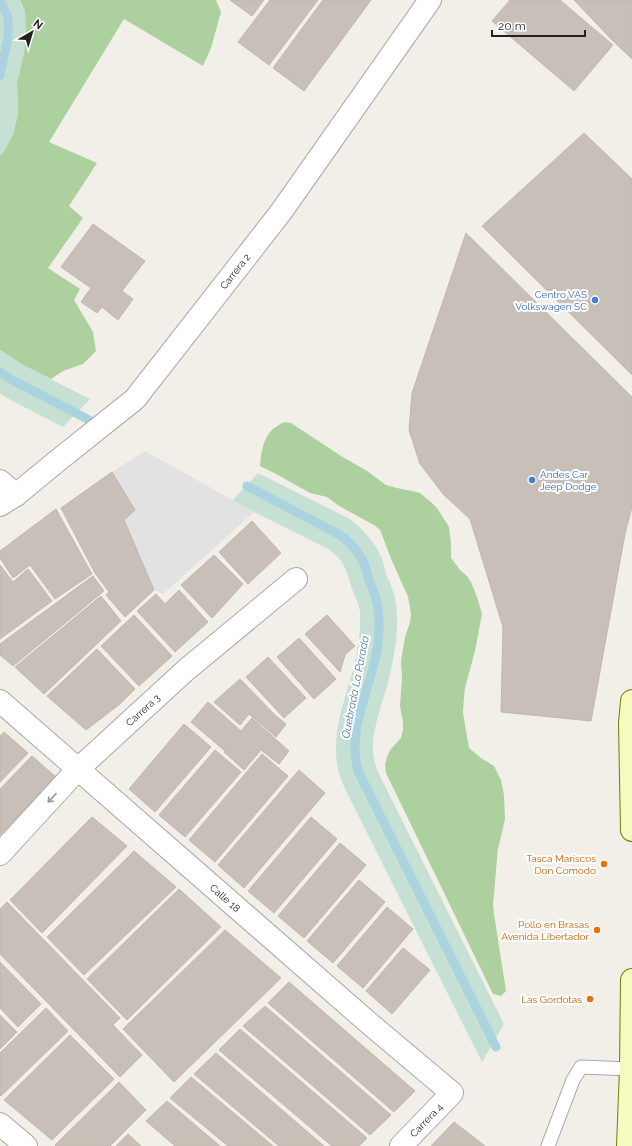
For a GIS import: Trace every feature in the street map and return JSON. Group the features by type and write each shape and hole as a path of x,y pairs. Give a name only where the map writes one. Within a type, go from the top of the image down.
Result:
{"main road":[{"path":"632,700 630,723 632,830"},
{"path":"628,1146 632,980"}],"street":[{"name":"Carrera 2","path":"5,494 56,462 135,399 281,212 430,0"},
{"name":"Carrera 3","path":"0,854 78,769 186,670 296,579"},
{"name":"Calle 18","path":"0,701 370,1024 452,1093"},
{"name":"Carrera 4","path":"400,1146 452,1093"},
{"path":"0,1124 26,1146"}],"lane":[{"path":"548,1146 573,1080 582,1067 631,1069"}],"green space":[{"path":"0,0 20,0 25,11 26,31 24,54 17,82 18,114 13,134 4,151 0,155"},
{"path":"20,0 216,0 221,12 211,48 203,66 124,19 49,142 97,163 69,206 83,218 48,268 80,289 74,300 93,332 96,351 83,364 63,371 51,379 23,365 0,350 0,155 4,151 13,134 18,114 17,82 20,70 25,11"},
{"path":"0,350 23,365 90,399 63,427 5,397 0,394"},
{"path":"285,422 291,423 341,456 367,471 386,485 420,493 431,502 437,508 449,527 451,558 471,582 477,597 482,614 475,651 465,688 463,713 469,748 494,766 501,780 504,795 505,819 498,848 493,905 506,991 501,996 493,994 386,773 385,765 387,757 390,750 401,738 403,730 400,706 402,678 401,661 411,614 408,597 380,530 374,525 339,506 327,497 310,493 260,466 263,446 268,434 278,425"},
{"path":"258,473 350,519 370,538 383,562 394,594 397,625 395,647 389,679 377,719 373,739 375,765 504,1024 482,1062 345,789 338,770 336,739 343,704 355,663 360,626 360,612 347,573 341,561 330,550 232,501"}],"shaded area":[{"path":"145,451 254,512 163,594 154,590 124,520 135,510 112,472"}],"building":[{"path":"230,0 264,0 252,16"},
{"path":"270,0 318,0 269,65 238,42"},
{"path":"323,0 371,0 304,91 273,68"},
{"path":"510,0 560,0 613,45 574,91 492,21"},
{"path":"574,0 632,0 632,59 612,40"},
{"name":"Centro VAS Volkswagen SC","path":"584,133 632,179 632,375 482,226"},
{"path":"93,224 145,261 122,291 133,299 118,320 102,307 97,313 81,302 91,288 61,267"},
{"name":"Andes Car Jeep Dodge","path":"466,233 632,397 632,507 625,534 591,721 501,712 503,627 470,519 444,495 420,464 409,430 412,393"},
{"path":"112,472 135,510 124,520 154,590 125,617 106,595 109,592 95,573 61,508"},
{"path":"56,509 92,574 55,599 30,565 13,578 0,558 0,551"},
{"path":"252,521 281,553 248,584 219,552"},
{"path":"214,555 243,584 212,618 181,585"},
{"path":"0,565 13,582 28,569 52,601 0,639"},
{"path":"93,576 104,591 13,666 0,655 0,644"},
{"path":"179,590 208,622 175,652 137,611 156,594 165,604"},
{"path":"101,596 121,621 44,694 15,667"},
{"path":"134,615 172,656 139,686 101,646"},
{"path":"327,615 355,646 345,655 340,672 305,634"},
{"path":"299,638 336,679 314,699 277,657"},
{"path":"97,649 135,689 120,704 86,730 47,696"},
{"path":"268,657 306,698 284,718 246,677"},
{"path":"240,679 276,716 286,724 276,737 249,714 240,725 214,702"},
{"path":"208,702 241,731 252,718 289,751 279,764 261,750 244,770 224,752 225,751 191,722"},
{"path":"184,724 211,747 155,812 129,789"},
{"path":"4,732 28,753 0,782 0,736"},
{"path":"215,750 241,772 185,837 159,815"},
{"path":"262,754 288,776 215,862 189,840"},
{"path":"32,756 56,777 0,835 0,789"},
{"path":"299,770 325,793 244,888 218,865"},
{"path":"92,817 127,846 42,933 10,900"},
{"path":"311,817 337,839 274,913 248,891"},
{"path":"340,843 366,865 304,938 278,916"},
{"path":"134,851 176,887 84,975 47,937"},
{"path":"359,880 385,902 333,963 307,941"},
{"path":"179,889 221,927 127,1020 87,979"},
{"path":"7,902 120,1018 113,1025 142,1055 120,1077 0,954 0,909"},
{"path":"387,907 413,929 363,988 337,966"},
{"path":"225,930 281,978 174,1082 123,1029"},
{"path":"403,948 430,970 392,1014 366,991"},
{"path":"0,962 41,1004 18,1027 0,1008"},
{"path":"289,982 415,1091 394,1112 268,1003"},
{"path":"265,1006 391,1115 370,1135 243,1026"},
{"path":"46,1008 68,1031 1,1096 0,1053"},
{"path":"0,1015 17,1032 0,1049"},
{"path":"240,1029 367,1138 359,1146 332,1146 219,1050"},
{"path":"70,1035 114,1079 52,1140 4,1100"},
{"path":"216,1053 324,1146 279,1146 194,1074"},
{"path":"191,1077 273,1146 228,1146 170,1098"},
{"path":"119,1082 146,1110 110,1146 55,1145"},
{"path":"167,1101 220,1146 175,1146 146,1121"},
{"path":"454,1122 485,1146 431,1146"},
{"path":"128,1134 141,1146 116,1146"}],"waterway":[{"name":"Quebrada La Parada","path":"0,1 7,15 8,22 6,45 0,75"},
{"name":"Quebrada La Parada","path":"0,372 14,381 99,425"},
{"name":"Quebrada La Parada","path":"247,486 340,535 355,549 364,563 377,601 379,625 375,659 356,734 355,746 358,771 496,1047"}],"place":[{"name":"Centro VAS Volkswagen SC","path":"595,300"},
{"name":"Andes Car Jeep Dodge","path":"532,480"},
{"name":"Tasca Mariscos Don Comodo","path":"604,864"},
{"name":"Pollo en Brasas Avenida Libertador","path":"597,930"},
{"name":"Las Gordotas","path":"590,999"}]}
